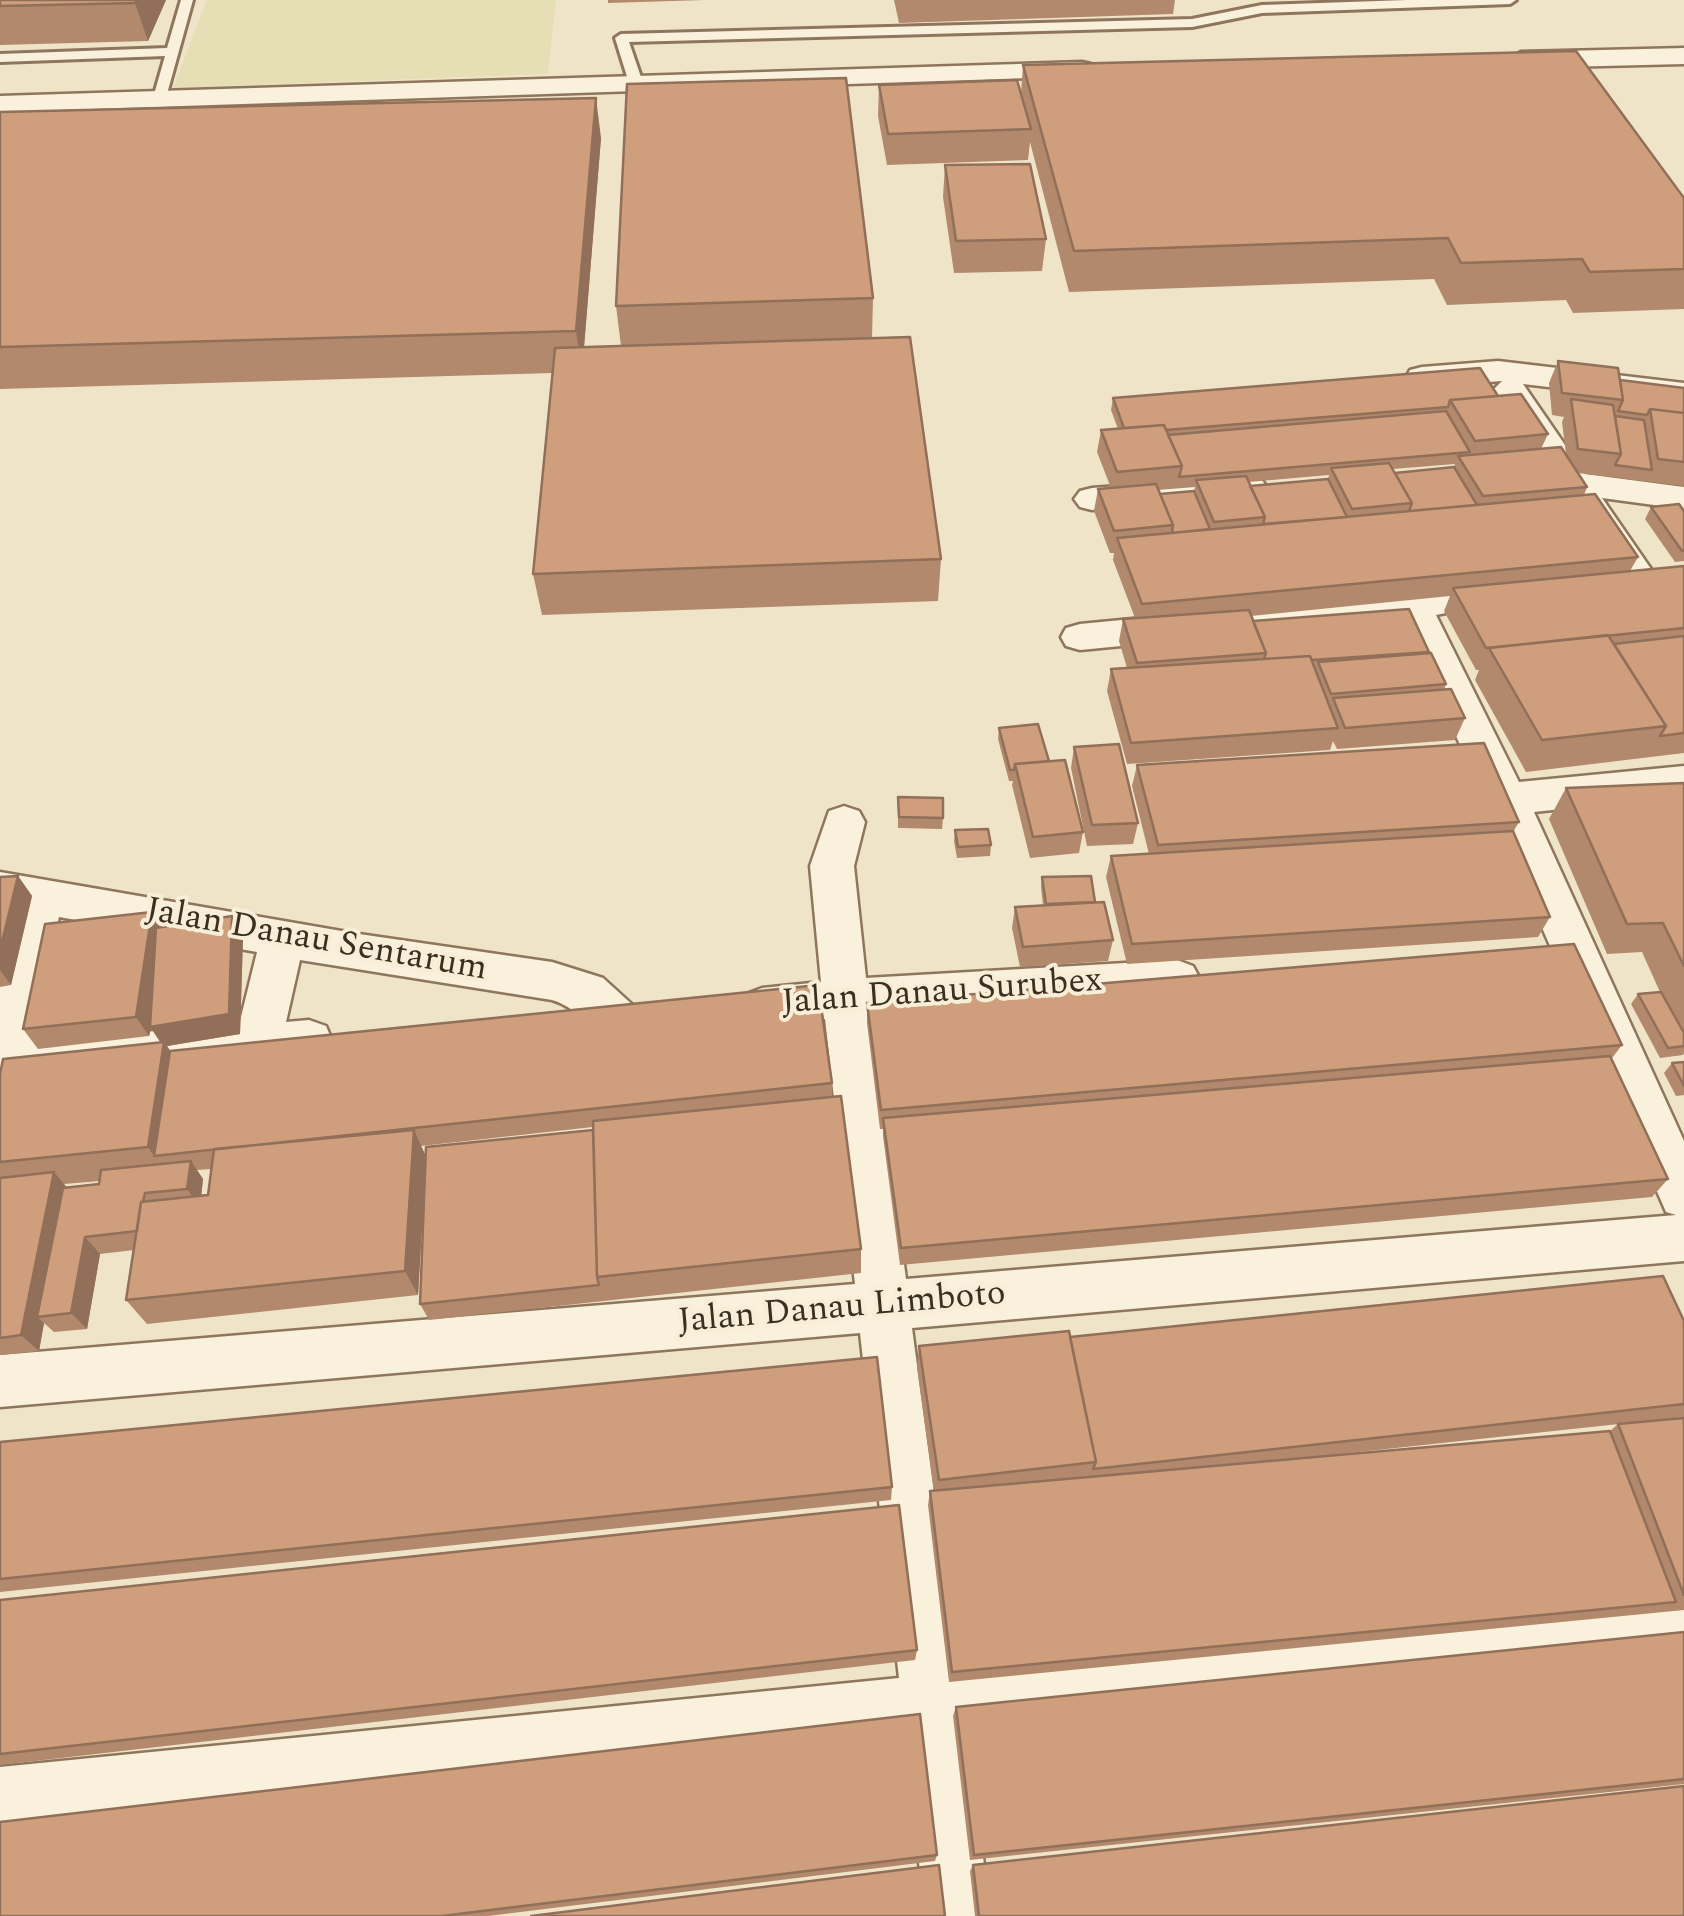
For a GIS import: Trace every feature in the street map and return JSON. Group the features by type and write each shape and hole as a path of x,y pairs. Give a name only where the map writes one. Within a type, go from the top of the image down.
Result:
{"street":[{"path":"1486,60 1684,56"},
{"path":"0,104 1111,69"},
{"path":"1400,379 1498,371 1684,392"},
{"path":"1498,371 1566,472 1655,581 1603,586"},
{"path":"1520,464 1684,498"},
{"path":"1092,499 1286,484"},
{"path":"1080,637 1470,600"},
{"path":"1412,605 1466,758 1507,799 1558,958 1672,1145 1684,1196"},
{"path":"1507,799 1684,780"},
{"path":"844,822 832,866 958,1916"},
{"path":"21,892 1,1068 258,1042 353,1037"},
{"name":"Jalan Danau Sentarum","path":"21,892 282,939 552,981 587,991 639,1020 544,1026"},
{"path":"258,1042 282,939"},
{"name":"Jalan Danau Surubex","path":"714,1012 847,998 1225,976"},
{"name":"Jalan Danau Limboto","path":"0,1381 1684,1238"},
{"path":"0,1798 1684,1630"}],"lane":[{"path":"160,98 187,0"},
{"path":"636,84 621,38 1192,22 1262,9 1510,0"},
{"path":"0,58 173,52"}],"shaded area":[{"path":"207,0 556,0 548,74 173,88"}],"building":[{"path":"0,0 136,0 0,6"},
{"path":"1576,51 1684,198 1684,269 1590,272 1582,259 1461,263 1448,238 1074,251 1023,65"},
{"path":"846,78 873,298 616,306 627,84"},
{"path":"1017,80 1031,129 888,134 879,85"},
{"path":"596,98 576,331 0,347 0,112"},
{"path":"1030,164 1046,239 956,241 945,165"},
{"path":"910,337 941,559 533,574 555,348"},
{"path":"1558,361 1618,368 1623,400 1562,393"},
{"path":"1480,368 1498,396 1450,400 1448,407 1166,430 1164,425 1124,428 1113,398"},
{"path":"1620,380 1684,388 1684,413 1650,409 1647,415 1618,411 1623,400"},
{"path":"1521,394 1548,434 1475,441 1450,400"},
{"path":"1571,399 1613,405 1621,454 1578,449"},
{"path":"1650,409 1684,413 1684,462 1658,459"},
{"path":"1446,411 1470,452 1179,477 1182,466 1168,435"},
{"path":"1615,416 1644,420 1652,470 1615,465 1621,454"},
{"path":"1164,425 1182,466 1117,472 1101,430"},
{"path":"1561,447 1587,487 1483,496 1458,456"},
{"path":"1389,463 1412,503 1352,509 1331,468"},
{"path":"1454,467 1477,505 1409,511 1412,503 1395,473"},
{"path":"1246,476 1265,517 1214,522 1196,480"},
{"path":"1328,479 1347,517 1263,524 1265,517 1250,486"},
{"path":"1156,484 1173,525 1114,531 1098,489"},
{"path":"1194,491 1210,529 1172,533 1173,525 1160,494"},
{"path":"1595,494 1638,557 1142,604 1117,538"},
{"path":"1679,504 1684,511 1682,551 1651,507"},
{"path":"1684,566 1684,628 1486,648 1453,588"},
{"path":"1409,609 1429,652 1312,660 1310,656 1264,659 1266,653 1253,621"},
{"path":"1249,610 1266,653 1137,663 1123,619"},
{"path":"1608,635 1666,726 1542,740 1489,648"},
{"path":"1684,636 1684,733 1660,736 1666,726 1614,644"},
{"path":"1431,653 1446,684 1331,694 1318,662"},
{"path":"1310,656 1338,728 1131,743 1111,669"},
{"path":"1451,689 1465,718 1345,728 1333,698"},
{"path":"1038,724 1049,761 1015,764 1014,770 1010,770 999,728"},
{"path":"1484,743 1519,822 1158,845 1137,765"},
{"path":"1119,744 1138,823 1092,825 1074,747"},
{"path":"1065,760 1083,832 1033,837 1015,764"},
{"path":"1684,783 1684,966 1663,923 1627,924 1566,788"},
{"path":"898,797 943,798 943,818 899,817"},
{"path":"988,829 991,845 958,847 955,830"},
{"path":"1513,831 1550,917 1132,944 1111,856"},
{"path":"18,876 0,950 0,877"},
{"path":"1091,876 1095,902 1046,904 1042,877"},
{"path":"1104,902 1113,940 1023,947 1015,907"},
{"path":"152,912 136,1017 23,1029 45,924"},
{"path":"232,916 229,1014 150,1027 156,928"},
{"path":"1574,944 1622,1045 881,1110 867,1003"},
{"path":"818,985 832,1083 154,1156 170,1051"},
{"path":"1661,992 1684,1033 1684,1046 1668,1048 1638,994"},
{"path":"164,1042 148,1147 0,1162 3,1059"},
{"path":"1610,1056 1668,1179 901,1248 883,1118"},
{"path":"1684,1062 1684,1086 1672,1063"},
{"path":"841,1096 861,1249 597,1277 593,1121"},
{"path":"414,1130 405,1271 126,1300 141,1202 208,1195 214,1149"},
{"path":"593,1130 599,1285 420,1304 426,1147"},
{"path":"191,1161 187,1189 145,1193 137,1231 85,1237 71,1313 37,1317 63,1188 99,1184 101,1170"},
{"path":"54,1172 21,1335 0,1338 0,1178"},
{"path":"1663,1276 1684,1321 1684,1404 1093,1469 1096,1462 1070,1337"},
{"path":"1069,1331 1096,1462 939,1480 919,1346"},
{"path":"877,1357 892,1487 0,1579 0,1442"},
{"path":"1684,1418 1684,1595 1618,1424"},
{"path":"1610,1431 1676,1602 952,1672 930,1491"},
{"path":"899,1505 917,1650 0,1754 0,1600"},
{"path":"1684,1632 1684,1779 974,1855 956,1707"},
{"path":"920,1714 937,1855 442,1916 0,1916 0,1822"},
{"path":"1684,1786 1684,1916 979,1916 973,1865"},
{"path":"939,1865 945,1916 531,1916"}]}
